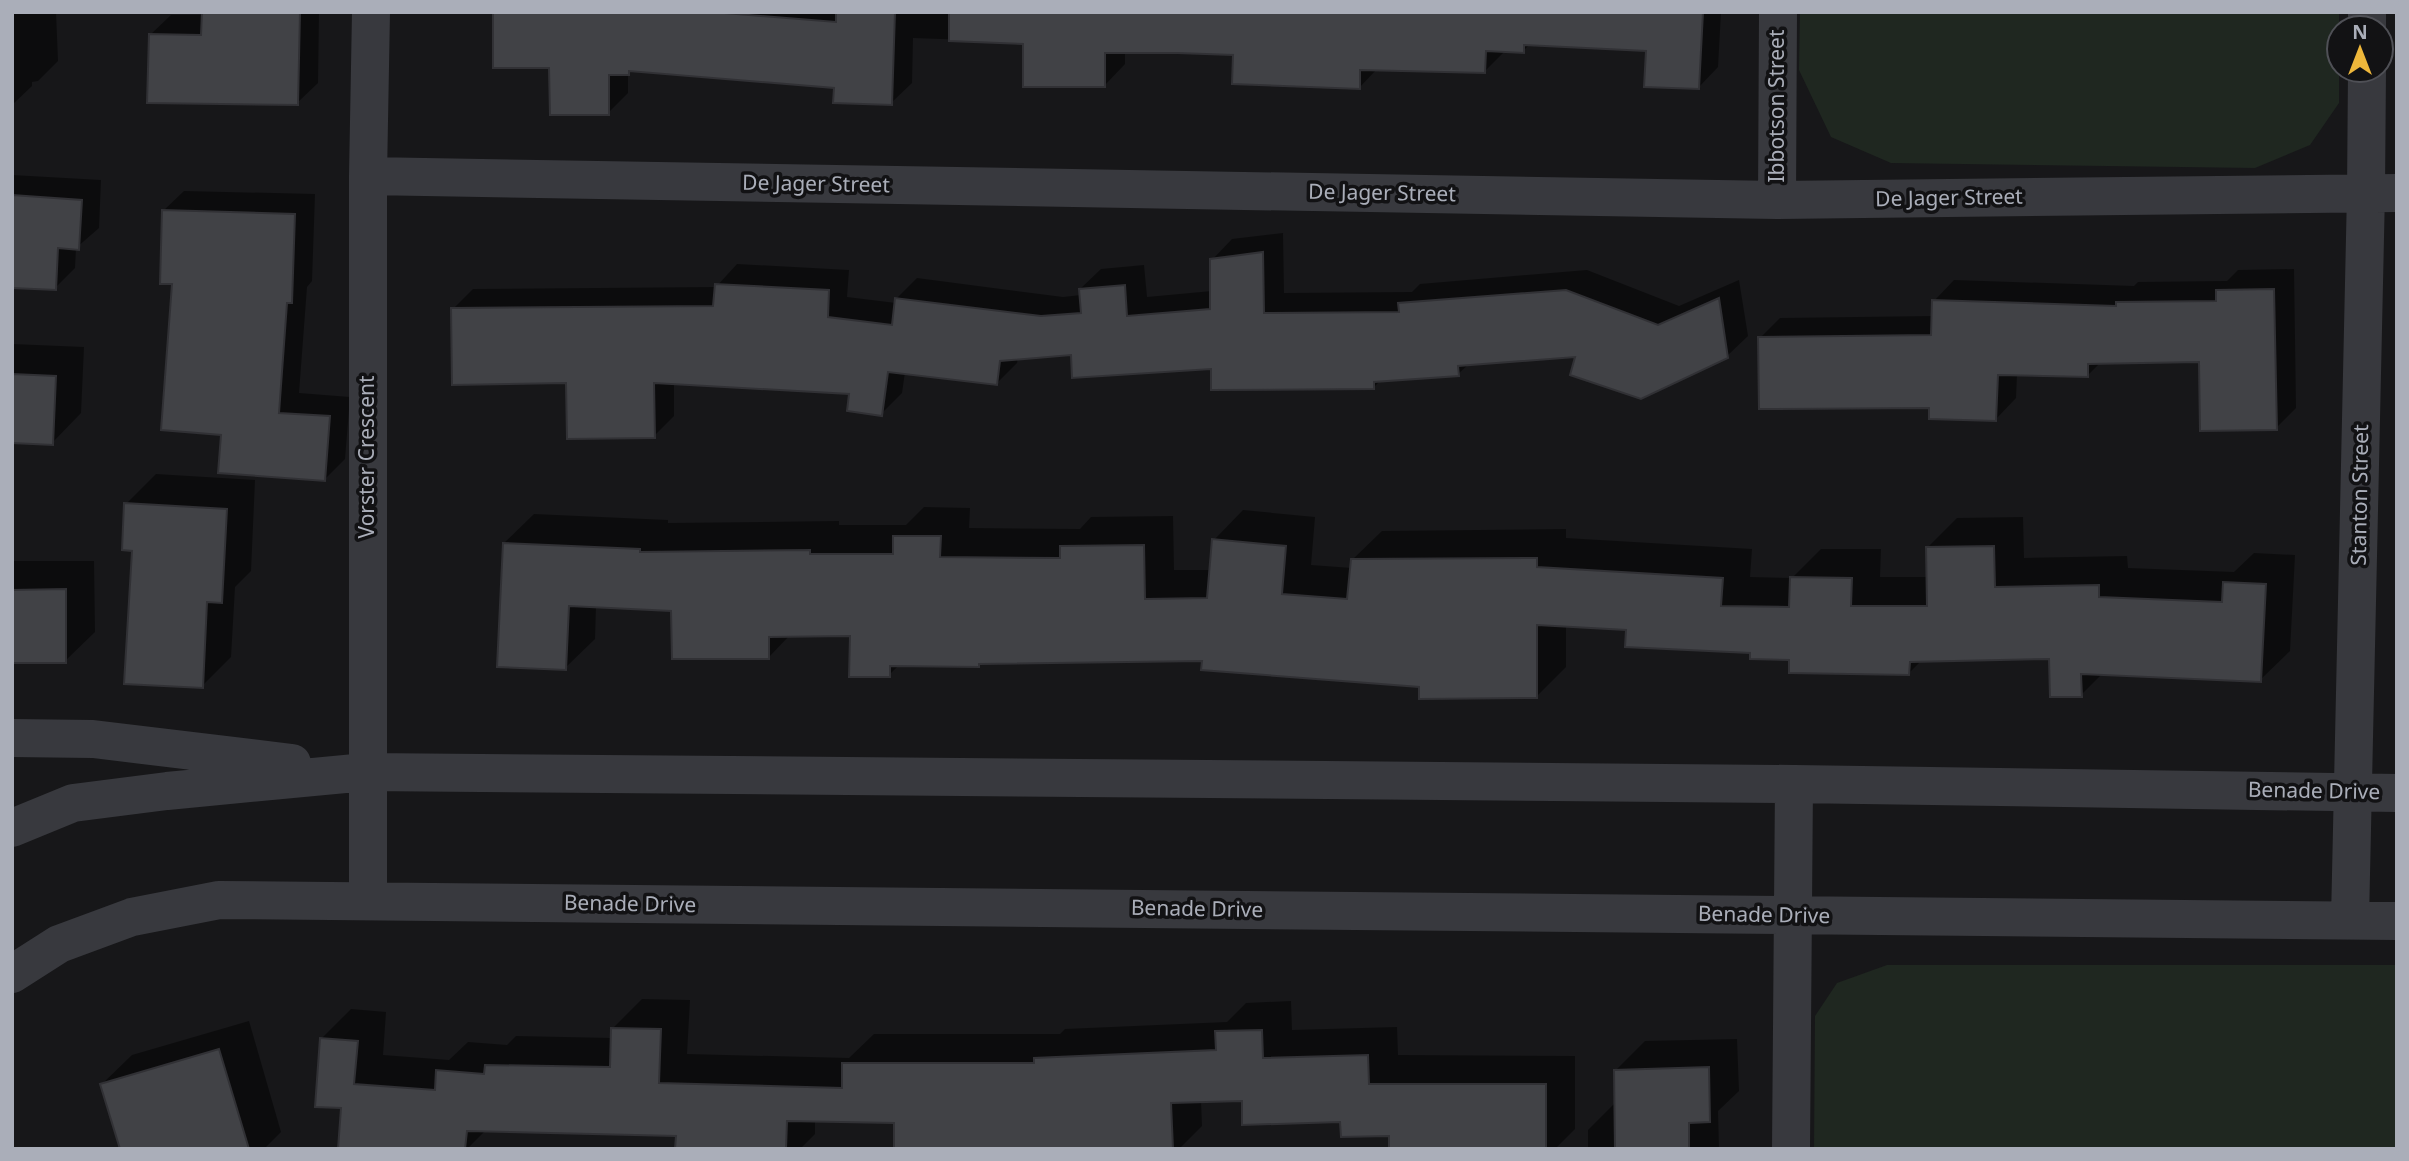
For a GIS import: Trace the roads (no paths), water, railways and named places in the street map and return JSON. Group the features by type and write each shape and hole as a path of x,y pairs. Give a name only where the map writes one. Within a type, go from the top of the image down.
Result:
{"street":[{"name":"Vorster Crescent","path":"368,901 368,176 371,12"},
{"name":"Ibbotson Street","path":"1777,200 1778,12"},
{"name":"Stanton Street","path":"2350,920 2353,792 2382,193 2369,84"},
{"name":"De Jager Street","path":"368,176 1777,200 2382,193"},
{"path":"12,738 93,739 366,772"},
{"name":"Benade Drive","path":"12,828 73,803 366,772 1794,784 2397,793"},
{"path":"1791,1149 1794,784"},
{"name":"Benade Drive","path":"12,974 59,944 132,917 219,900 2397,921"}]}
